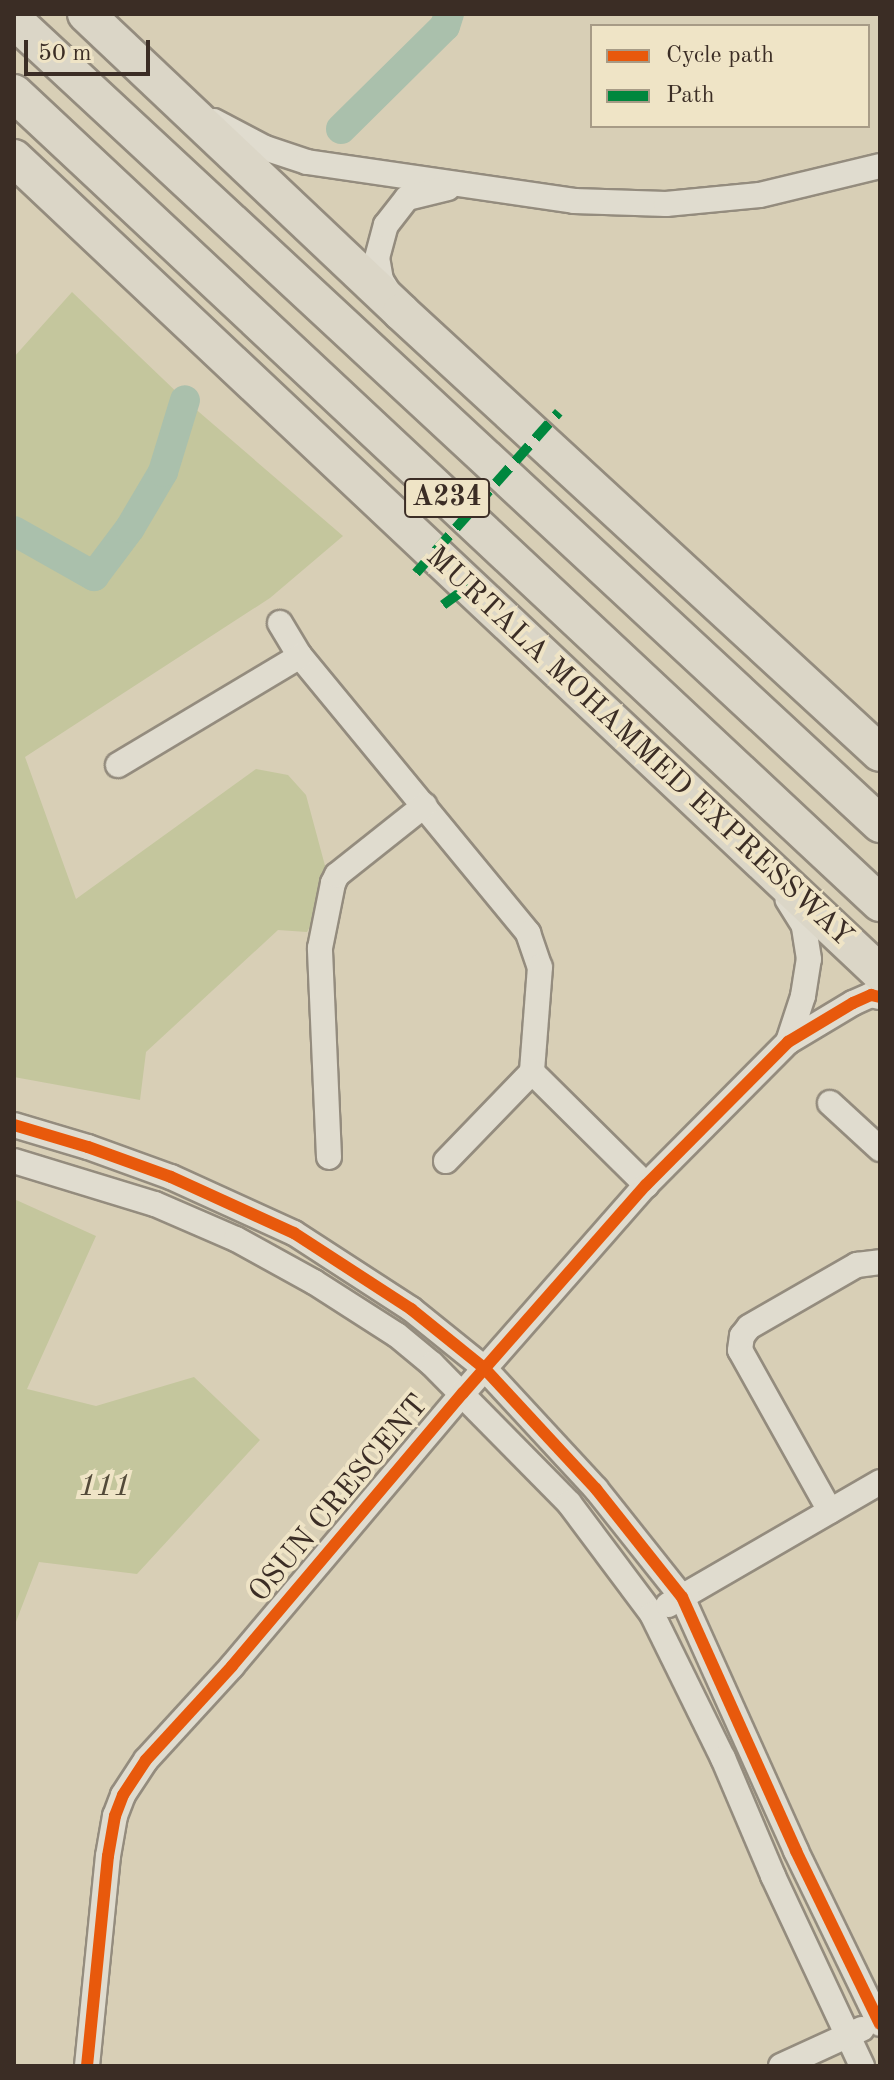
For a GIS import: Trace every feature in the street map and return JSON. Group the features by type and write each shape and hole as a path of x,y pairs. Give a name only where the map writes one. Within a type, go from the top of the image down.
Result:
{"highway":[{"path":"86,14 170,90 401,312 880,753"},
{"name":"A234","path":"14,20 880,824"},
{"name":"MURTALA MOHAMMED EXPRESSWAY","path":"14,93 880,903"},
{"name":"MURTALA MOHAMMED EXPRESSWAY","path":"14,147 26,169 880,973"}],"street":[{"path":"170,90 229,131 307,162 574,201 666,204 760,195 880,166"},
{"path":"401,312 381,280 377,258 386,225 407,198 462,185"},
{"path":"280,623 300,656 528,933 540,967 532,1072 446,1161"},
{"path":"118,765 300,656"},
{"path":"329,1157 320,948 333,883 337,875 425,805"},
{"path":"771,872 804,926 809,959 803,996 788,1042"},
{"path":"788,1042 853,1003 871,995 880,997"},
{"name":"OSUN CRESCENT","path":"87,2066 108,1856 123,1795 146,1760 232,1666 484,1368 646,1185 788,1042"},
{"path":"532,1072 646,1185"},
{"path":"830,1103 880,1149"},
{"path":"14,1125 171,1177 294,1233 411,1309 484,1368 596,1489 682,1597 796,1851 879,2023 781,2066"},
{"path":"14,1161 155,1204 236,1239 314,1282 397,1335 463,1393 569,1503 652,1614 723,1758 862,2066"},
{"path":"830,1511 740,1350 742,1336 749,1327 857,1265 880,1262"},
{"path":"652,1614 880,1482"}],"green space":[{"path":"72,292 185,400 343,536 270,598 25,757 76,899 256,769 288,775 306,795 331,888 307,932 278,930 146,1052 140,1100 14,1077 14,357"},
{"name":"111","path":"14,1199 96,1236 27,1389 96,1406 194,1377 260,1440 137,1574 39,1562 14,1627"}],"waterway":[{"path":"341,129 445,26 449,14"},
{"path":"14,531 94,576 130,528 163,472 185,400"}],"marked path":[{"path":"416,573 559,412"},
{"path":"443,605 469,586"}],"cycle path":[{"path":"87,2066 108,1856 115,1816 123,1795 146,1760 232,1666 463,1393 646,1185 788,1042 853,1003 871,995 880,997"},
{"path":"14,1125 171,1177 294,1233 411,1309 484,1368 596,1489 682,1597 796,1851 880,2024"}]}
